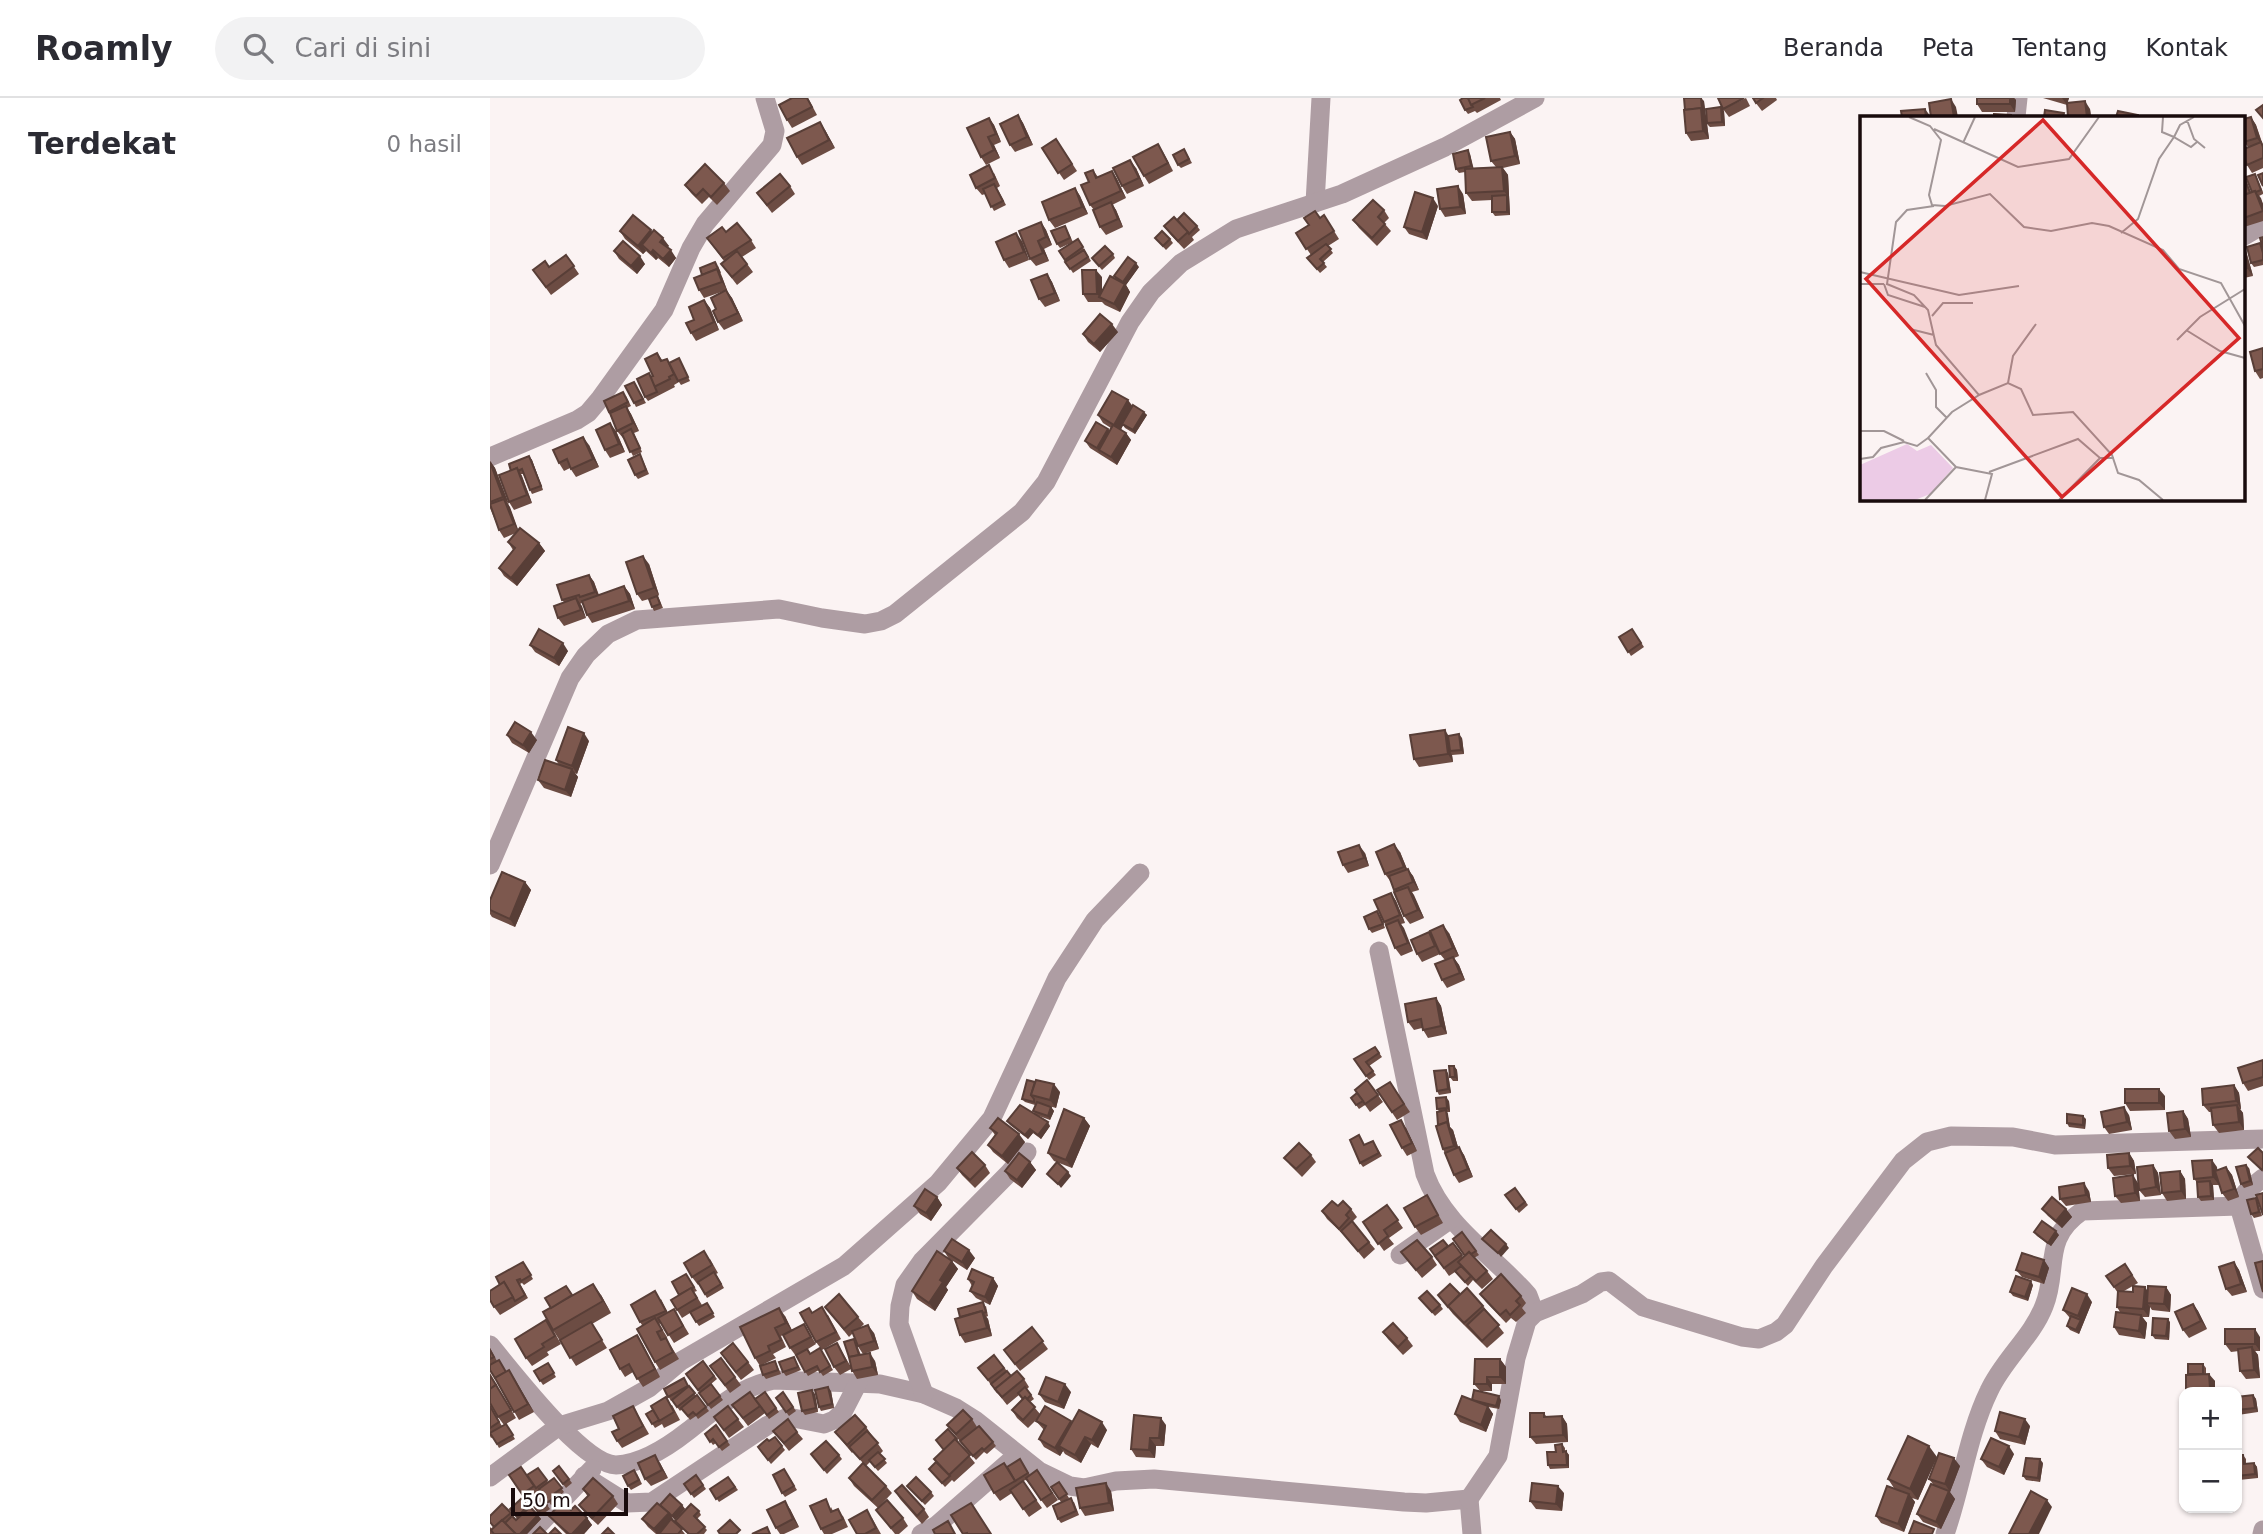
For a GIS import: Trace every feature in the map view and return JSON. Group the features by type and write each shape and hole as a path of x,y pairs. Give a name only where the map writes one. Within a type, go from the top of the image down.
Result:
{"street":[{"path":"490,457 582,418 599,400 664,310 698,233 772,145 775,131 765,98"},
{"path":"1315,203 1321,98"},
{"path":"490,865 570,678 586,654 608,634 637,620 779,609 865,624 881,621 895,614 1022,512 1046,482 1130,322 1151,292 1181,263 1236,229 1342,194 1445,148 1535,98"},
{"path":"2016,116 2018,98"},
{"path":"2246,235 2263,225"},
{"path":"490,1477 559,1426 608,1411 649,1388 681,1361 844,1266 938,1183 992,1118 1057,978 1095,920 1140,873"},
{"path":"1379,951 1425,1174 1435,1196 1451,1219 1528,1295 1532,1315"},
{"path":"1472,1534 1469,1499 1498,1456 1516,1358 1527,1321 1532,1315 1582,1294 1601,1282 1609,1281 1643,1307 1692,1322 1742,1337 1759,1339 1776,1332 1794,1314 1824,1266 1903,1161 1927,1142 1940,1137 2013,1137 2054,1145 2263,1139"},
{"path":"924,1394 899,1324 905,1285 922,1261 1027,1152"},
{"path":"2263,1178 2246,1192 2240,1199 2239,1206 2263,1289"},
{"path":"1945,1534 1989,1391 2005,1363 2037,1321 2046,1303 2057,1240 2074,1216 2082,1211 2239,1206"},
{"path":"1399,1255 1451,1219"},
{"path":"490,1345 559,1426 600,1460 615,1465 634,1461 672,1443 743,1389 758,1383 774,1380 858,1383 880,1384 924,1394 956,1408 1055,1481 1084,1488 1116,1481 1154,1479 1404,1502 1469,1499"},
{"path":"584,1476 628,1503 652,1502 768,1424 788,1418 824,1424 834,1420 842,1412 858,1383"},
{"path":"921,1534 937,1525 1017,1455"},
{"path":"530,1534 600,1460"}],"building":[{"path":"792,98 807,98 812,107 787,120 779,105"},
{"path":"1468,98 1473,107 1465,110 1460,100"},
{"path":"1468,98 1485,98 1471,105"},
{"path":"1684,98 1701,98 1702,110 1685,110"},
{"path":"1718,98 1744,98 1723,109"},
{"path":"1977,98 2010,98 2010,104 1977,104"},
{"path":"1951,99 1954,116 1931,116 1929,103"},
{"path":"2085,101 2087,116 2068,116 2067,103"},
{"path":"2263,105 2263,118 2256,110"},
{"path":"1721,107 1722,122 1707,123 1706,109"},
{"path":"1701,108 1703,131 1686,133 1684,110"},
{"path":"1925,109 1926,116 1902,116 1901,111"},
{"path":"2045,110 2064,113 2063,116 2044,116"},
{"path":"2118,111 2138,115 2138,116 2116,116"},
{"path":"1018,115 1027,137 1010,145 1000,124"},
{"path":"2251,117 2257,138 2246,141 2246,118"},
{"path":"989,118 996,134 988,137 994,150 981,157 967,128"},
{"path":"820,122 829,140 797,157 787,138"},
{"path":"1510,132 1515,156 1491,161 1486,137"},
{"path":"1056,139 1072,164 1058,173 1042,148"},
{"path":"2261,142 2263,158 2247,165 2246,148"},
{"path":"1158,144 1168,163 1144,176 1133,157"},
{"path":"1184,149 1189,159 1178,165 1173,155"},
{"path":"1468,150 1471,166 1456,169 1453,154"},
{"path":"1130,160 1139,178 1122,186 1113,168"},
{"path":"705,164 724,183 711,197 703,189 696,196 685,185"},
{"path":"989,165 995,178 976,188 970,175"},
{"path":"1502,167 1504,191 1466,193 1465,169"},
{"path":"1093,170 1096,178 1112,171 1121,191 1090,205 1081,185 1089,182 1085,173"},
{"path":"2263,173 2263,186 2258,175"},
{"path":"780,174 790,186 767,205 757,193"},
{"path":"2255,174 2261,190 2252,192 2246,177"},
{"path":"994,184 1003,201 991,207 983,189"},
{"path":"1458,186 1460,207 1440,209 1437,189"},
{"path":"1075,188 1082,207 1049,220 1042,202"},
{"path":"2255,191 2263,211 2246,217 2246,194"},
{"path":"1415,192 1433,198 1422,232 1404,227"},
{"path":"1507,195 1507,212 1492,212 1492,196"},
{"path":"1373,200 1384,210 1378,217 1385,224 1372,238 1353,220"},
{"path":"1111,202 1118,219 1100,227 1093,210"},
{"path":"1315,211 1320,218 1324,215 1334,231 1306,249 1296,233 1309,225 1304,218"},
{"path":"1184,213 1197,226 1189,234 1177,220"},
{"path":"633,215 651,230 638,246 620,231"},
{"path":"1174,217 1188,232 1178,241 1164,226"},
{"path":"1041,222 1046,237 1038,241 1043,253 1030,259 1019,231"},
{"path":"737,223 751,240 723,258 707,238 722,227 726,232"},
{"path":"1065,226 1070,238 1057,244 1051,231"},
{"path":"654,230 663,238 660,242 671,250 663,259 642,245"},
{"path":"1162,231 1170,239 1163,246 1155,238"},
{"path":"1016,233 1024,252 1004,260 996,242"},
{"path":"1078,239 1083,247 1065,260 1059,251"},
{"path":"623,241 640,256 631,266 614,251"},
{"path":"2260,243 2263,260 2251,263 2247,247"},
{"path":"1326,244 1331,249 1320,259 1324,263 1317,269 1307,258"},
{"path":"1105,246 1113,254 1099,266 1092,258"},
{"path":"1084,250 1088,257 1070,269 1065,262"},
{"path":"737,251 747,264 732,277 721,264"},
{"path":"566,255 574,266 546,287 533,270 545,261 549,267"},
{"path":"1128,257 1136,263 1123,282 1114,276"},
{"path":"715,262 720,273 717,269 702,275 700,268"},
{"path":"717,269 722,282 699,290 694,278"},
{"path":"1082,270 1096,270 1097,294 1083,294"},
{"path":"1047,274 1055,293 1039,299 1031,280"},
{"path":"1110,276 1125,284 1114,304 1099,297"},
{"path":"726,290 738,313 718,322 711,298"},
{"path":"704,300 714,322 691,333 686,323 694,320 689,307"},
{"path":"1100,314 1112,324 1094,344 1083,334"},
{"path":"2263,348 2263,369 2255,371 2250,352"},
{"path":"657,353 661,361 667,359 674,374 654,387 649,377 653,376 645,359"},
{"path":"679,358 688,377 678,381 669,363"},
{"path":"649,373 657,392 645,397 637,379"},
{"path":"634,382 643,399 634,403 625,386"},
{"path":"1112,391 1128,400 1114,425 1098,415"},
{"path":"623,392 628,402 609,412 604,401"},
{"path":"1133,405 1144,412 1133,430 1122,424"},
{"path":"626,406 633,423 617,431 610,413"},
{"path":"1096,422 1108,429 1097,448 1085,441"},
{"path":"610,423 619,444 605,450 596,430"},
{"path":"1113,425 1126,433 1111,457 1099,450"},
{"path":"631,429 640,448 630,452 622,434"},
{"path":"583,437 593,459 571,469 567,459 559,463 553,450"},
{"path":"640,454 646,470 635,475 628,460"},
{"path":"529,456 541,486 530,490 522,469 511,471 509,464"},
{"path":"490,462 503,497 490,502"},
{"path":"517,468 527,495 509,502 499,475"},
{"path":"504,499 514,524 499,530 490,504"},
{"path":"520,528 539,543 511,578 499,568 515,548 508,542"},
{"path":"643,556 654,588 637,594 626,562"},
{"path":"589,575 595,592 562,600 557,585"},
{"path":"624,586 629,601 587,615 582,601"},
{"path":"657,596 660,604 652,607 649,599"},
{"path":"576,598 581,610 558,618 554,606"},
{"path":"539,629 563,643 554,658 530,645"},
{"path":"1632,629 1641,643 1628,652 1619,637"},
{"path":"515,722 531,732 523,745 507,735"},
{"path":"568,727 584,733 572,766 556,760"},
{"path":"1445,730 1448,754 1414,759 1410,735"},
{"path":"1459,734 1461,750 1450,751 1448,736"},
{"path":"545,760 572,769 565,790 538,780"},
{"path":"1394,844 1404,867 1385,874 1376,852"},
{"path":"1359,845 1364,858 1343,865 1338,852"},
{"path":"1408,869 1413,882 1394,890 1389,876"},
{"path":"502,872 525,882 510,919 490,910 490,900"},
{"path":"1408,887 1418,910 1404,916 1394,892"},
{"path":"1391,893 1400,915 1384,922 1374,900"},
{"path":"1377,911 1383,924 1369,929 1364,917"},
{"path":"1398,920 1408,943 1395,948 1386,925"},
{"path":"1443,925 1453,948 1440,954 1430,931"},
{"path":"1429,932 1435,946 1417,954 1411,940"},
{"path":"1453,957 1460,973 1442,980 1435,964"},
{"path":"1436,998 1441,1026 1423,1030 1421,1019 1408,1022 1405,1004"},
{"path":"1375,1047 1379,1053 1366,1062 1373,1071 1366,1076 1354,1059"},
{"path":"2263,1060 2263,1077 2243,1083 2238,1068"},
{"path":"1449,1066 1454,1066 1455,1077 1450,1077"},
{"path":"1446,1070 1448,1089 1437,1091 1434,1071"},
{"path":"1027,1080 1035,1082 1031,1095 1034,1102 1022,1099"},
{"path":"1036,1080 1054,1084 1050,1100 1031,1095"},
{"path":"1367,1080 1378,1095 1365,1104 1355,1090"},
{"path":"1390,1082 1404,1104 1392,1112 1377,1090"},
{"path":"2234,1085 2236,1101 2203,1105 2202,1089"},
{"path":"2125,1089 2159,1089 2159,1103 2125,1103"},
{"path":"1357,1093 1363,1101 1356,1105 1351,1098"},
{"path":"1446,1097 1447,1108 1437,1109 1436,1098"},
{"path":"1037,1102 1051,1107 1048,1116 1033,1111"},
{"path":"1020,1105 1048,1122 1038,1135 1030,1129 1025,1135 1007,1121"},
{"path":"2237,1105 2239,1122 2213,1125 2211,1108"},
{"path":"2124,1107 2127,1122 2104,1127 2101,1112"},
{"path":"1064,1109 1084,1118 1066,1160 1048,1153"},
{"path":"1446,1110 1448,1124 1438,1125 1437,1112"},
{"path":"2183,1111 2185,1129 2169,1131 2167,1113"},
{"path":"2067,1114 2083,1116 2083,1125 2067,1123"},
{"path":"998,1118 1019,1134 1002,1156 988,1145 997,1133 990,1128"},
{"path":"1401,1120 1412,1143 1402,1148 1390,1125"},
{"path":"1447,1122 1454,1146 1443,1149 1436,1126"},
{"path":"1359,1135 1364,1145 1373,1141 1379,1153 1360,1163 1350,1140"},
{"path":"1299,1143 1311,1155 1296,1169 1284,1158"},
{"path":"1459,1147 1468,1169 1454,1175 1445,1153"},
{"path":"2258,1148 2263,1153 2262,1170 2248,1157"},
{"path":"972,1152 985,1165 970,1180 957,1168"},
{"path":"1019,1153 1030,1162 1017,1180 1005,1171"},
{"path":"2129,1153 2130,1166 2108,1168 2107,1155"},
{"path":"2212,1160 2213,1177 2194,1179 2192,1161"},
{"path":"1057,1162 1068,1172 1058,1184 1047,1174"},
{"path":"2153,1165 2156,1187 2139,1190 2137,1167"},
{"path":"2246,1165 2250,1181 2241,1184 2236,1167"},
{"path":"2226,1167 2234,1189 2222,1193 2215,1171"},
{"path":"2180,1171 2181,1191 2162,1193 2160,1173"},
{"path":"2133,1175 2135,1193 2115,1196 2113,1178"},
{"path":"2210,1181 2211,1196 2198,1197 2197,1182"},
{"path":"2084,1183 2086,1195 2060,1199 2059,1187"},
{"path":"1515,1188 1525,1202 1516,1209 1505,1195"},
{"path":"925,1189 937,1197 926,1213 914,1206"},
{"path":"2263,1193 2263,1215 2256,1195"},
{"path":"1427,1195 1438,1215 1415,1227 1404,1208"},
{"path":"2052,1197 2066,1209 2056,1221 2042,1209"},
{"path":"2256,1198 2259,1212 2251,1214 2247,1200"},
{"path":"1332,1201 1338,1206 1343,1201 1351,1209 1346,1215 1349,1218 1339,1229 1322,1211"},
{"path":"1387,1205 1398,1220 1384,1230 1388,1236 1378,1244 1363,1222"},
{"path":"1352,1221 1369,1242 1358,1251 1341,1231"},
{"path":"2042,1221 2056,1231 2048,1243 2034,1232"},
{"path":"1491,1230 1506,1244 1498,1253 1482,1239"},
{"path":"1462,1232 1476,1251 1465,1256 1453,1239"},
{"path":"952,1239 969,1250 962,1262 944,1251"},
{"path":"1417,1240 1432,1257 1416,1270 1401,1252"},
{"path":"1443,1240 1448,1246 1435,1256 1430,1249"},
{"path":"1453,1243 1462,1255 1444,1268 1435,1256"},
{"path":"704,1251 712,1265 692,1277 684,1263"},
{"path":"937,1251 952,1261 940,1280 943,1282 929,1303 912,1291"},
{"path":"1469,1252 1487,1271 1476,1281 1458,1262"},
{"path":"2022,1253 2044,1260 2039,1277 2016,1270"},
{"path":"2263,1261 2263,1292 2255,1263"},
{"path":"523,1262 531,1275 521,1281 517,1280 525,1295 515,1301 504,1282 500,1285 496,1277"},
{"path":"2234,1262 2241,1284 2226,1289 2219,1267"},
{"path":"2125,1264 2132,1275 2114,1287 2106,1276"},
{"path":"1461,1266 1471,1276 1465,1282 1455,1271"},
{"path":"972,1269 993,1278 985,1297 970,1291 974,1282 968,1279"},
{"path":"714,1272 721,1284 705,1294 698,1282"},
{"path":"686,1274 694,1287 679,1295 672,1282"},
{"path":"1501,1274 1521,1296 1516,1301 1520,1305 1510,1315 1506,1310 1500,1315 1480,1294"},
{"path":"2016,1276 2031,1281 2025,1297 2010,1292"},
{"path":"504,1282 513,1297 494,1307 490,1300 490,1291"},
{"path":"593,1284 603,1301 553,1330 543,1312"},
{"path":"1450,1284 1460,1294 1448,1307 1438,1295"},
{"path":"566,1286 572,1295 551,1308 545,1298"},
{"path":"2133,1286 2145,1287 2143,1309 2117,1307 2118,1291 2133,1292"},
{"path":"2148,1286 2166,1287 2164,1304 2147,1303"},
{"path":"691,1288 697,1298 677,1310 671,1300"},
{"path":"1467,1288 1483,1306 1464,1323 1448,1306"},
{"path":"2072,1288 2087,1294 2078,1316 2063,1310"},
{"path":"655,1291 666,1311 640,1322 631,1305"},
{"path":"1427,1291 1440,1305 1432,1312 1419,1298"},
{"path":"839,1294 858,1317 844,1329 825,1307"},
{"path":"983,1302 986,1312 960,1317 958,1309"},
{"path":"707,1303 713,1313 696,1322 690,1312"},
{"path":"2193,1304 2201,1321 2183,1330 2175,1312"},
{"path":"822,1307 836,1332 816,1342 800,1313 809,1308 812,1313"},
{"path":"779,1308 786,1323 775,1328 781,1340 768,1346 770,1351 755,1358 740,1327"},
{"path":"674,1309 683,1326 668,1335 658,1318"},
{"path":"1484,1309 1499,1325 1482,1341 1467,1325"},
{"path":"982,1311 987,1328 960,1335 955,1319"},
{"path":"2116,1312 2141,1315 2139,1331 2114,1327"},
{"path":"2071,1316 2081,1320 2076,1330 2067,1326"},
{"path":"655,1318 662,1330 657,1332 661,1340 666,1338 673,1352 655,1362 637,1329"},
{"path":"2153,1318 2168,1319 2166,1336 2152,1335"},
{"path":"546,1320 555,1336 542,1344 544,1347 526,1358 515,1339"},
{"path":"591,1322 602,1340 570,1358 560,1340"},
{"path":"1393,1323 1407,1338 1398,1347 1383,1332"},
{"path":"804,1324 811,1337 790,1348 783,1335"},
{"path":"868,1325 874,1341 858,1346 852,1331"},
{"path":"1032,1327 1043,1341 1015,1364 1004,1350"},
{"path":"2225,1329 2255,1329 2255,1344 2225,1344"},
{"path":"637,1335 655,1369 637,1379 629,1364 620,1369 610,1350"},
{"path":"854,1339 859,1355 849,1357 844,1342"},
{"path":"733,1343 748,1362 736,1372 721,1353"},
{"path":"837,1343 846,1361 834,1367 825,1349"},
{"path":"2252,1347 2254,1370 2240,1371 2238,1349"},
{"path":"820,1348 830,1366 820,1372 817,1366 805,1372 796,1355 807,1349 810,1354"},
{"path":"870,1353 872,1367 852,1371 849,1357"},
{"path":"994,1355 1004,1368 988,1380 978,1368"},
{"path":"794,1357 798,1367 783,1372 779,1362"},
{"path":"721,1358 735,1377 725,1385 710,1366"},
{"path":"1475,1359 1500,1359 1500,1377 1487,1377 1487,1384 1474,1384"},
{"path":"499,1360 506,1372 495,1378 490,1365"},
{"path":"703,1361 714,1376 698,1390 686,1374"},
{"path":"775,1361 778,1370 763,1375 760,1366"},
{"path":"548,1363 554,1373 540,1381 534,1371"},
{"path":"2188,1364 2203,1364 2203,1374 2188,1374"},
{"path":"509,1370 528,1404 514,1412 495,1378"},
{"path":"1007,1371 1011,1376 995,1389 998,1393 991,1384"},
{"path":"1017,1371 1024,1379 1002,1397 995,1389"},
{"path":"2209,1374 2210,1387 2186,1387 2186,1375"},
{"path":"490,1375 496,1385 490,1389"},
{"path":"1046,1377 1065,1384 1058,1402 1039,1394"},
{"path":"684,1378 688,1386 668,1397 664,1389"},
{"path":"711,1384 720,1396 708,1405 699,1393"},
{"path":"496,1385 511,1410 498,1417 490,1403 490,1389"},
{"path":"689,1386 695,1393 677,1407 672,1400"},
{"path":"828,1387 832,1404 819,1407 815,1390"},
{"path":"1025,1387 1031,1395 1023,1399 1018,1393"},
{"path":"812,1390 816,1408 802,1411 798,1393"},
{"path":"1474,1390 1499,1396 1496,1406 1472,1400"},
{"path":"750,1392 760,1406 743,1418 732,1405"},
{"path":"765,1392 776,1408 767,1415 755,1399"},
{"path":"783,1392 793,1407 786,1412 776,1398"},
{"path":"697,1395 706,1407 696,1415 693,1412 688,1416 681,1408"},
{"path":"2253,1395 2255,1408 2242,1409 2242,1396"},
{"path":"1462,1396 1488,1406 1481,1425 1455,1414"},
{"path":"666,1397 674,1412 659,1421 651,1406"},
{"path":"1025,1397 1035,1407 1023,1420 1012,1410"},
{"path":"490,1406 499,1422 490,1428"},
{"path":"633,1406 643,1426 617,1441 612,1432 619,1429 613,1416"},
{"path":"728,1406 738,1419 724,1430 714,1417"},
{"path":"1045,1406 1071,1421 1055,1448 1039,1439 1046,1426 1036,1421"},
{"path":"653,1410 659,1420 652,1424 646,1414"},
{"path":"963,1410 972,1419 956,1434 947,1425"},
{"path":"1079,1410 1102,1422 1092,1440 1085,1437 1075,1455 1059,1446"},
{"path":"2000,1412 2025,1419 2019,1437 1995,1431"},
{"path":"1530,1413 1544,1413 1544,1417 1562,1416 1563,1435 1530,1437"},
{"path":"855,1415 866,1427 847,1445 835,1432"},
{"path":"1134,1415 1161,1418 1159,1438 1150,1438 1149,1450 1131,1449"},
{"path":"788,1419 797,1432 784,1443 773,1431"},
{"path":"506,1424 513,1435 497,1444 490,1433"},
{"path":"716,1425 727,1441 719,1447 713,1439 710,1442 705,1434"},
{"path":"979,1426 993,1442 973,1456 960,1441"},
{"path":"948,1429 957,1439 944,1450 936,1440"},
{"path":"867,1431 878,1443 860,1459 849,1447"},
{"path":"1908,1436 1929,1446 1910,1489 1888,1479"},
{"path":"775,1437 782,1446 768,1460 758,1447 767,1439 769,1441"},
{"path":"1991,1438 2009,1446 1999,1467 1981,1459"},
{"path":"955,1439 970,1455 949,1475 934,1459"},
{"path":"826,1441 839,1455 824,1470 811,1454"},
{"path":"1562,1444 1563,1452 1566,1451 1567,1465 1548,1465 1547,1452 1556,1452 1555,1445"},
{"path":"878,1452 885,1459 875,1467 869,1460"},
{"path":"1939,1453 1954,1458 1945,1484 1929,1479"},
{"path":"655,1455 662,1470 645,1479 638,1463"},
{"path":"2242,1455 2244,1464 2254,1463 2255,1474 2242,1475"},
{"path":"2026,1458 2040,1459 2038,1478 2023,1476"},
{"path":"1020,1459 1028,1473 1015,1481 1007,1467"},
{"path":"936,1462 950,1476 942,1483 929,1469"},
{"path":"863,1463 886,1486 872,1500 849,1478"},
{"path":"1004,1463 1015,1481 994,1493 984,1475"},
{"path":"559,1466 569,1479 563,1484 553,1471"},
{"path":"521,1467 534,1486 522,1494 509,1475"},
{"path":"538,1468 547,1480 536,1488 527,1475"},
{"path":"784,1469 794,1486 782,1493 773,1475"},
{"path":"634,1470 639,1480 628,1486 623,1476"},
{"path":"1037,1470 1052,1493 1041,1500 1026,1478"},
{"path":"696,1475 703,1485 691,1494 684,1484"},
{"path":"728,1477 735,1487 716,1499 710,1489"},
{"path":"916,1477 931,1492 922,1501 907,1486"},
{"path":"554,1478 562,1488 555,1493 557,1496 548,1502 539,1489"},
{"path":"593,1478 613,1496 592,1518 579,1505 589,1495 583,1489"},
{"path":"1023,1481 1036,1500 1023,1509 1010,1490"},
{"path":"1059,1482 1067,1494 1059,1499 1051,1487"},
{"path":"1106,1483 1109,1503 1080,1508 1076,1488"},
{"path":"1532,1483 1558,1486 1556,1504 1530,1501"},
{"path":"1931,1484 1949,1491 1936,1522 1917,1514"},
{"path":"902,1485 924,1509 917,1516 895,1491"},
{"path":"1887,1486 1909,1494 1898,1524 1876,1516"},
{"path":"2031,1491 2047,1500 2029,1534 2009,1534"},
{"path":"538,1493 547,1505 538,1512 529,1499"},
{"path":"670,1494 682,1505 672,1516 660,1505"},
{"path":"1071,1498 1076,1511 1058,1519 1053,1506"},
{"path":"521,1499 528,1506 517,1517 510,1509"},
{"path":"826,1499 831,1512 838,1509 843,1519 821,1529 810,1506"},
{"path":"887,1500 903,1518 891,1528 876,1510"},
{"path":"785,1501 793,1519 776,1528 767,1510"},
{"path":"562,1502 571,1510 575,1506 587,1518 572,1534 549,1516"},
{"path":"657,1503 669,1513 654,1529 642,1519"},
{"path":"971,1503 991,1534 963,1534 951,1515"},
{"path":"502,1504 511,1513 494,1527 490,1516"},
{"path":"691,1504 699,1511 694,1516 705,1527 697,1534 689,1534 675,1521"},
{"path":"530,1507 538,1515 520,1534 515,1534 505,1523 512,1516 516,1520"},
{"path":"867,1510 876,1528 865,1534 857,1534 849,1520"},
{"path":"671,1519 682,1529 678,1534 659,1534"},
{"path":"502,1520 515,1533 494,1534 491,1530"},
{"path":"730,1520 740,1530 736,1534 720,1534 718,1531"},
{"path":"948,1521 955,1534 935,1534 933,1530"},
{"path":"1914,1521 1934,1529 1932,1534 1909,1534"},
{"path":"540,1527 547,1534 533,1534"},
{"path":"767,1527 770,1534 752,1534"},
{"path":"555,1528 561,1534 549,1534"},
{"path":"608,1528 614,1534 602,1534"}]}
